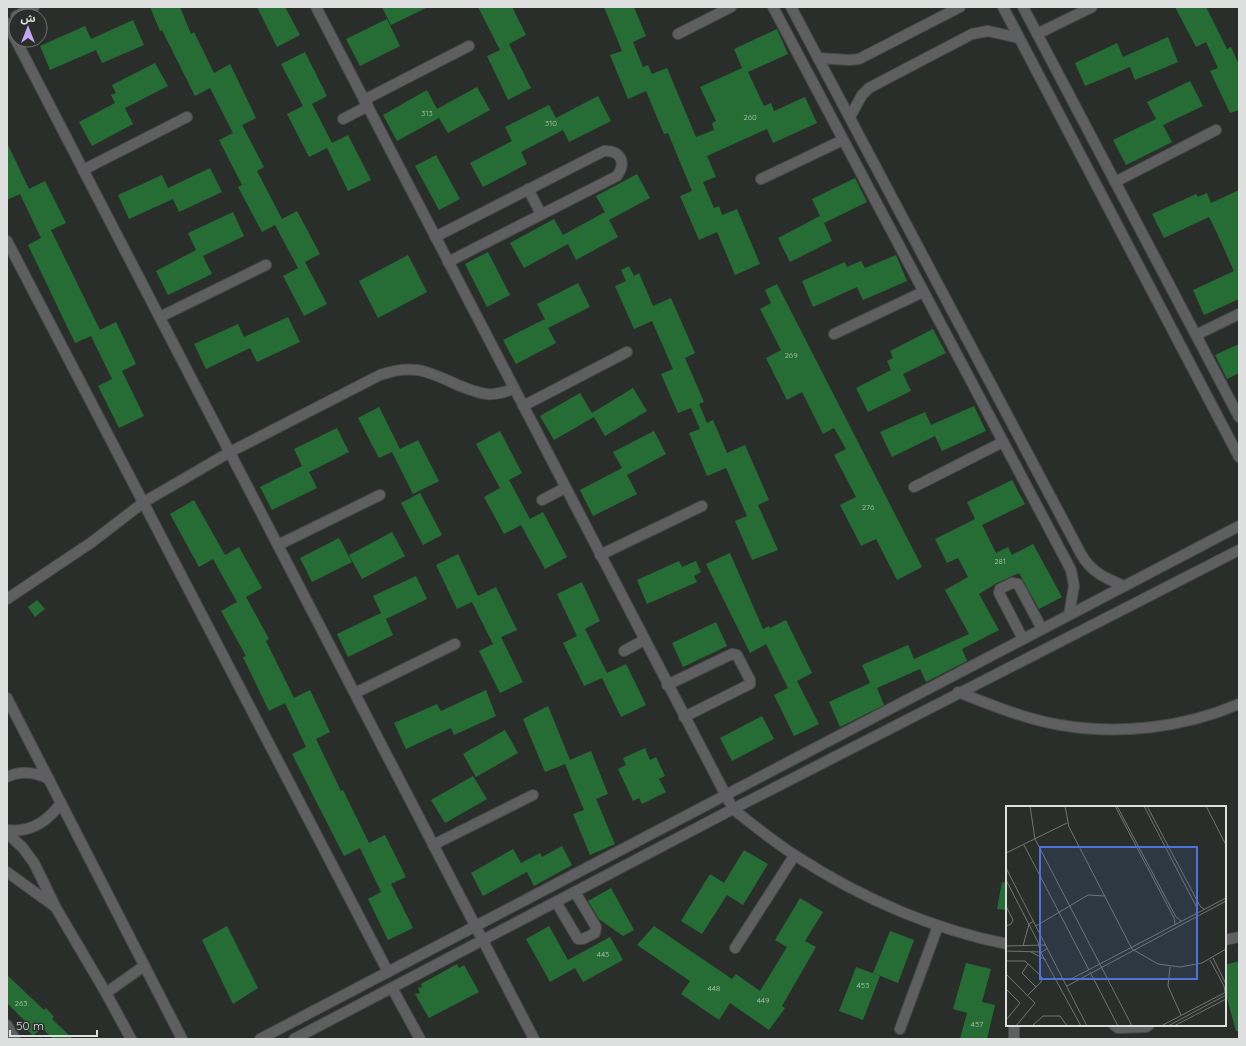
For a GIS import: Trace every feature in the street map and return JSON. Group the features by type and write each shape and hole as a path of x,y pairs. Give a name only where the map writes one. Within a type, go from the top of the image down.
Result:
{"street":[{"path":"316,7 732,809 794,856 864,896 938,926 1006,944"},
{"path":"678,34 731,7"},
{"path":"773,7 1071,570 1074,586 1069,615"},
{"path":"791,7 1080,554 1097,574 1124,586"},
{"path":"818,58 849,60 859,59 960,7"},
{"path":"1003,7 1239,457"},
{"path":"1023,7 1239,417"},
{"path":"1037,34 1092,7"},
{"path":"7,22 534,1039"},
{"path":"850,117 862,95 869,88 972,34 988,30 1019,38"},
{"path":"343,119 366,103 469,46"},
{"path":"83,170 187,117"},
{"path":"1115,182 1216,130"},
{"path":"761,179 843,140"},
{"path":"435,237 604,151 612,151 618,154 622,161 622,169 617,176 448,262"},
{"path":"528,190 541,214"},
{"path":"7,241 388,972"},
{"path":"160,317 266,265"},
{"path":"834,334 923,292"},
{"path":"1196,335 1239,314"},
{"path":"523,406 627,352"},
{"path":"7,599 92,542 144,502 230,452 380,375 394,370 423,370 471,390 488,394 514,389"},
{"path":"914,487 1003,442"},
{"path":"542,500 565,488"},
{"path":"278,546 380,495"},
{"path":"600,555 702,506"},
{"path":"260,1039 1239,526"},
{"path":"294,1039 958,692 1239,550"},
{"path":"1023,639 999,593 1000,589 1012,583 1018,584 1042,629"},
{"path":"624,651 644,640"},
{"path":"355,693 454,644"},
{"path":"667,685 732,654 737,655 750,680 750,684 684,717"},
{"path":"958,692 1007,711 1059,725 1113,730 1167,726 1219,713 1239,704"},
{"path":"7,698 182,1039"},
{"path":"7,777 25,772 41,775 48,779"},
{"path":"433,845 533,795"},
{"path":"7,830 26,829 42,823 56,811 61,803"},
{"path":"7,833 23,848 34,863 56,908 131,1039"},
{"path":"735,948 794,856"},
{"path":"7,872 56,908"},
{"path":"556,902 578,939 583,940 595,933 596,928 575,892"},
{"path":"900,1029 938,926"},
{"path":"1226,940 1239,937"},
{"path":"106,993 144,966"},
{"path":"392,988 420,1039"},
{"path":"7,1025 15,1039"},
{"path":"1014,1026 1014,1039"},
{"path":"1115,1026 1118,1028 1148,1026"}],"building":[{"path":"150,7 180,7 191,34 194,32 214,73 230,64 256,118 242,125 264,167 257,171 282,219 297,211 320,254 305,262 327,304 304,316 283,276 298,268 275,225 262,232 238,187 242,185 219,140 233,133 210,88 195,96 162,30 160,31"},
{"path":"257,7 285,7 300,35 277,47"},
{"path":"382,7 428,7 391,25"},
{"path":"478,7 512,7 526,35 509,44 531,88 508,100 487,56 500,50"},
{"path":"604,7 634,7 646,36 633,42 643,67 648,65 652,74 667,68 696,137 714,130 712,123 716,121 700,87 742,68 734,49 777,29 788,54 748,72 764,106 771,103 774,111 805,97 817,123 773,143 767,129 707,156 716,177 703,182 714,208 719,206 722,215 737,209 760,264 735,275 717,232 699,240 680,196 692,191 668,133 664,134 646,91 628,99 610,55 622,51"},
{"path":"1175,7 1206,7 1227,49 1231,47 1239,65 1239,110 1230,113 1210,71 1218,68 1206,42 1196,47"},
{"path":"387,19 400,46 360,66 346,39"},
{"path":"133,20 144,45 102,63 96,50 50,70 41,48 48,48 48,42 85,26 91,39"},
{"path":"1168,37 1178,62 1135,80 1130,67 1085,86 1075,63 1117,43 1123,57"},
{"path":"305,52 327,96 312,104 332,143 348,135 371,180 348,191 327,148 309,157 287,114 303,106 281,64"},
{"path":"155,63 168,86 125,108 133,124 92,146 79,122 115,103 111,95 116,93 112,85"},
{"path":"1190,81 1203,106 1163,125 1172,142 1126,165 1113,140 1156,119 1147,102"},
{"path":"477,87 490,110 448,133 439,118 397,141 383,115 427,90 437,109"},
{"path":"598,96 611,121 569,142 563,130 521,152 527,164 483,187 470,163 512,141 505,127 549,105 556,118"},
{"path":"7,143 29,189 45,181 66,223 51,230 100,330 116,322 136,364 122,371 144,416 119,428 98,386 112,379 91,336 75,343 28,245 41,238 20,194 7,200"},
{"path":"436,155 460,199 439,210 415,166"},
{"path":"210,168 222,192 179,212 173,199 129,219 118,195 162,175 168,188"},
{"path":"637,174 650,198 609,220 618,237 576,260 568,244 524,268 510,243 554,219 563,235 605,212 596,196"},
{"path":"855,178 867,202 824,223 832,241 790,262 778,238 820,216 812,199"},
{"path":"1239,190 1239,299 1204,315 1193,290 1234,271 1209,217 1164,238 1152,214 1196,194 1198,197 1207,193 1211,203"},
{"path":"233,212 244,236 203,256 212,274 168,295 156,271 196,250 188,233"},
{"path":"488,252 510,295 487,307 465,264"},
{"path":"408,255 427,292 378,318 359,281"},
{"path":"896,255 907,281 863,300 857,287 813,307 802,281 845,262 847,267 861,261 865,268"},
{"path":"629,266 634,276 639,273 653,306 671,298 695,353 685,358 704,402 699,404 707,423 713,420 727,453 745,445 769,500 758,505 778,550 752,560 735,521 747,516 726,468 707,476 689,433 700,429 691,408 678,413 661,374 673,369 652,321 634,329 615,286 626,281 621,270"},
{"path":"578,283 590,307 548,328 556,343 516,364 503,340 545,319 537,304"},
{"path":"777,284 922,567 897,580 876,539 861,546 840,505 856,497 834,455 846,449 834,428 823,434 802,392 787,400 766,358 781,350 760,309 771,303 765,290"},
{"path":"288,317 300,342 257,362 250,348 206,369 194,344 238,324 244,337"},
{"path":"933,329 946,353 903,374 911,391 868,412 856,388 891,370 887,361 893,358 890,351"},
{"path":"1239,344 1239,373 1227,379 1215,355"},
{"path":"633,388 647,411 605,436 594,417 554,440 540,416 580,393 592,413"},
{"path":"974,406 986,431 942,451 935,436 892,457 880,432 925,412 931,425"},
{"path":"379,407 400,449 418,440 439,481 413,494 392,452 379,458 358,418"},
{"path":"337,428 349,452 309,472 317,488 272,510 260,487 302,466 294,449"},
{"path":"500,431 522,473 509,480 530,519 543,512 567,557 545,569 521,525 504,534 484,497 500,488 476,444"},
{"path":"654,431 666,454 627,475 637,494 593,516 580,490 622,468 613,452"},
{"path":"1012,480 1025,504 982,525 996,553 1008,547 1012,555 1033,544 1062,597 1039,609 1019,573 997,583 979,594 999,630 962,649 967,661 926,682 920,669 877,688 884,705 840,727 829,702 870,683 862,665 908,645 914,659 969,634 945,590 968,577 958,558 947,563 935,539 975,519 967,502"},
{"path":"420,493 442,535 423,545 401,503"},
{"path":"194,500 225,555 239,547 262,588 246,597 269,639 266,641 294,698 310,690 330,732 316,739 341,791 343,790 369,843 385,835 406,877 391,884 413,928 388,940 368,899 381,892 360,848 344,856 292,754 306,747 285,703 269,711 243,657 246,656 221,611 237,602 213,559 199,567 170,514"},
{"path":"392,532 405,556 362,579 349,555"},
{"path":"339,538 352,562 312,582 300,558"},
{"path":"730,553 763,629 769,626 770,628 786,620 812,673 797,681 819,724 794,736 774,695 788,688 766,644 750,653 706,564"},
{"path":"458,554 478,596 496,587 517,630 501,637 523,682 500,693 479,651 493,644 472,602 457,609 436,565"},
{"path":"679,561 682,567 696,561 701,572 694,576 697,582 647,604 637,580"},
{"path":"416,576 427,599 386,619 393,635 348,657 337,634 381,613 373,596"},
{"path":"582,582 600,621 585,629 607,673 626,664 646,705 621,717 602,678 584,686 563,643 577,636 557,594"},
{"path":"37,600 45,609 35,617 28,607"},
{"path":"716,622 727,646 683,667 672,643"},
{"path":"486,690 496,716 454,735 451,728 406,749 394,723 437,704 441,711"},
{"path":"548,706 570,760 591,751 608,794 596,799 615,844 590,855 573,814 584,810 565,764 545,772 523,719"},
{"path":"762,716 774,739 732,761 720,738"},
{"path":"505,730 518,753 476,777 463,754"},
{"path":"645,748 650,760 656,757 665,776 659,779 666,792 642,804 639,798 633,801 618,769 626,765 623,758"},
{"path":"473,776 487,799 445,823 431,800"},
{"path":"562,846 572,865 534,886 527,872 483,896 471,873 513,849 521,863 540,853 542,857"},
{"path":"744,850 768,864 743,905 727,895 702,934 681,921 710,874 724,883"},
{"path":"1002,882 1006,883 1006,910 997,909"},
{"path":"611,888 634,930 623,936 599,919 588,901"},
{"path":"800,898 823,912 805,941 816,947 782,1006 785,1008 769,1030 730,1003 719,1020 681,994 690,981 637,945 654,926 732,979 736,974 760,991 787,947 775,940"},
{"path":"227,926 258,988 233,1004 202,940"},
{"path":"549,926 568,960 610,937 623,960 583,982 575,968 550,982 526,939"},
{"path":"890,931 914,940 898,983 873,973"},
{"path":"1239,961 1239,1031 1236,1031 1226,995 1226,965"},
{"path":"966,963 991,969 982,1002 995,1005 987,1039 960,1039 967,1013 953,1009"},
{"path":"457,964 459,968 464,965 479,992 429,1018 415,994 420,993 418,988 422,987 421,984"},
{"path":"856,967 880,976 863,1020 839,1011"},
{"path":"7,975 44,1010 46,1008 54,1017 52,1019 73,1039 53,1039 42,1028 33,1036 25,1027 28,1024 7,1003"}]}
